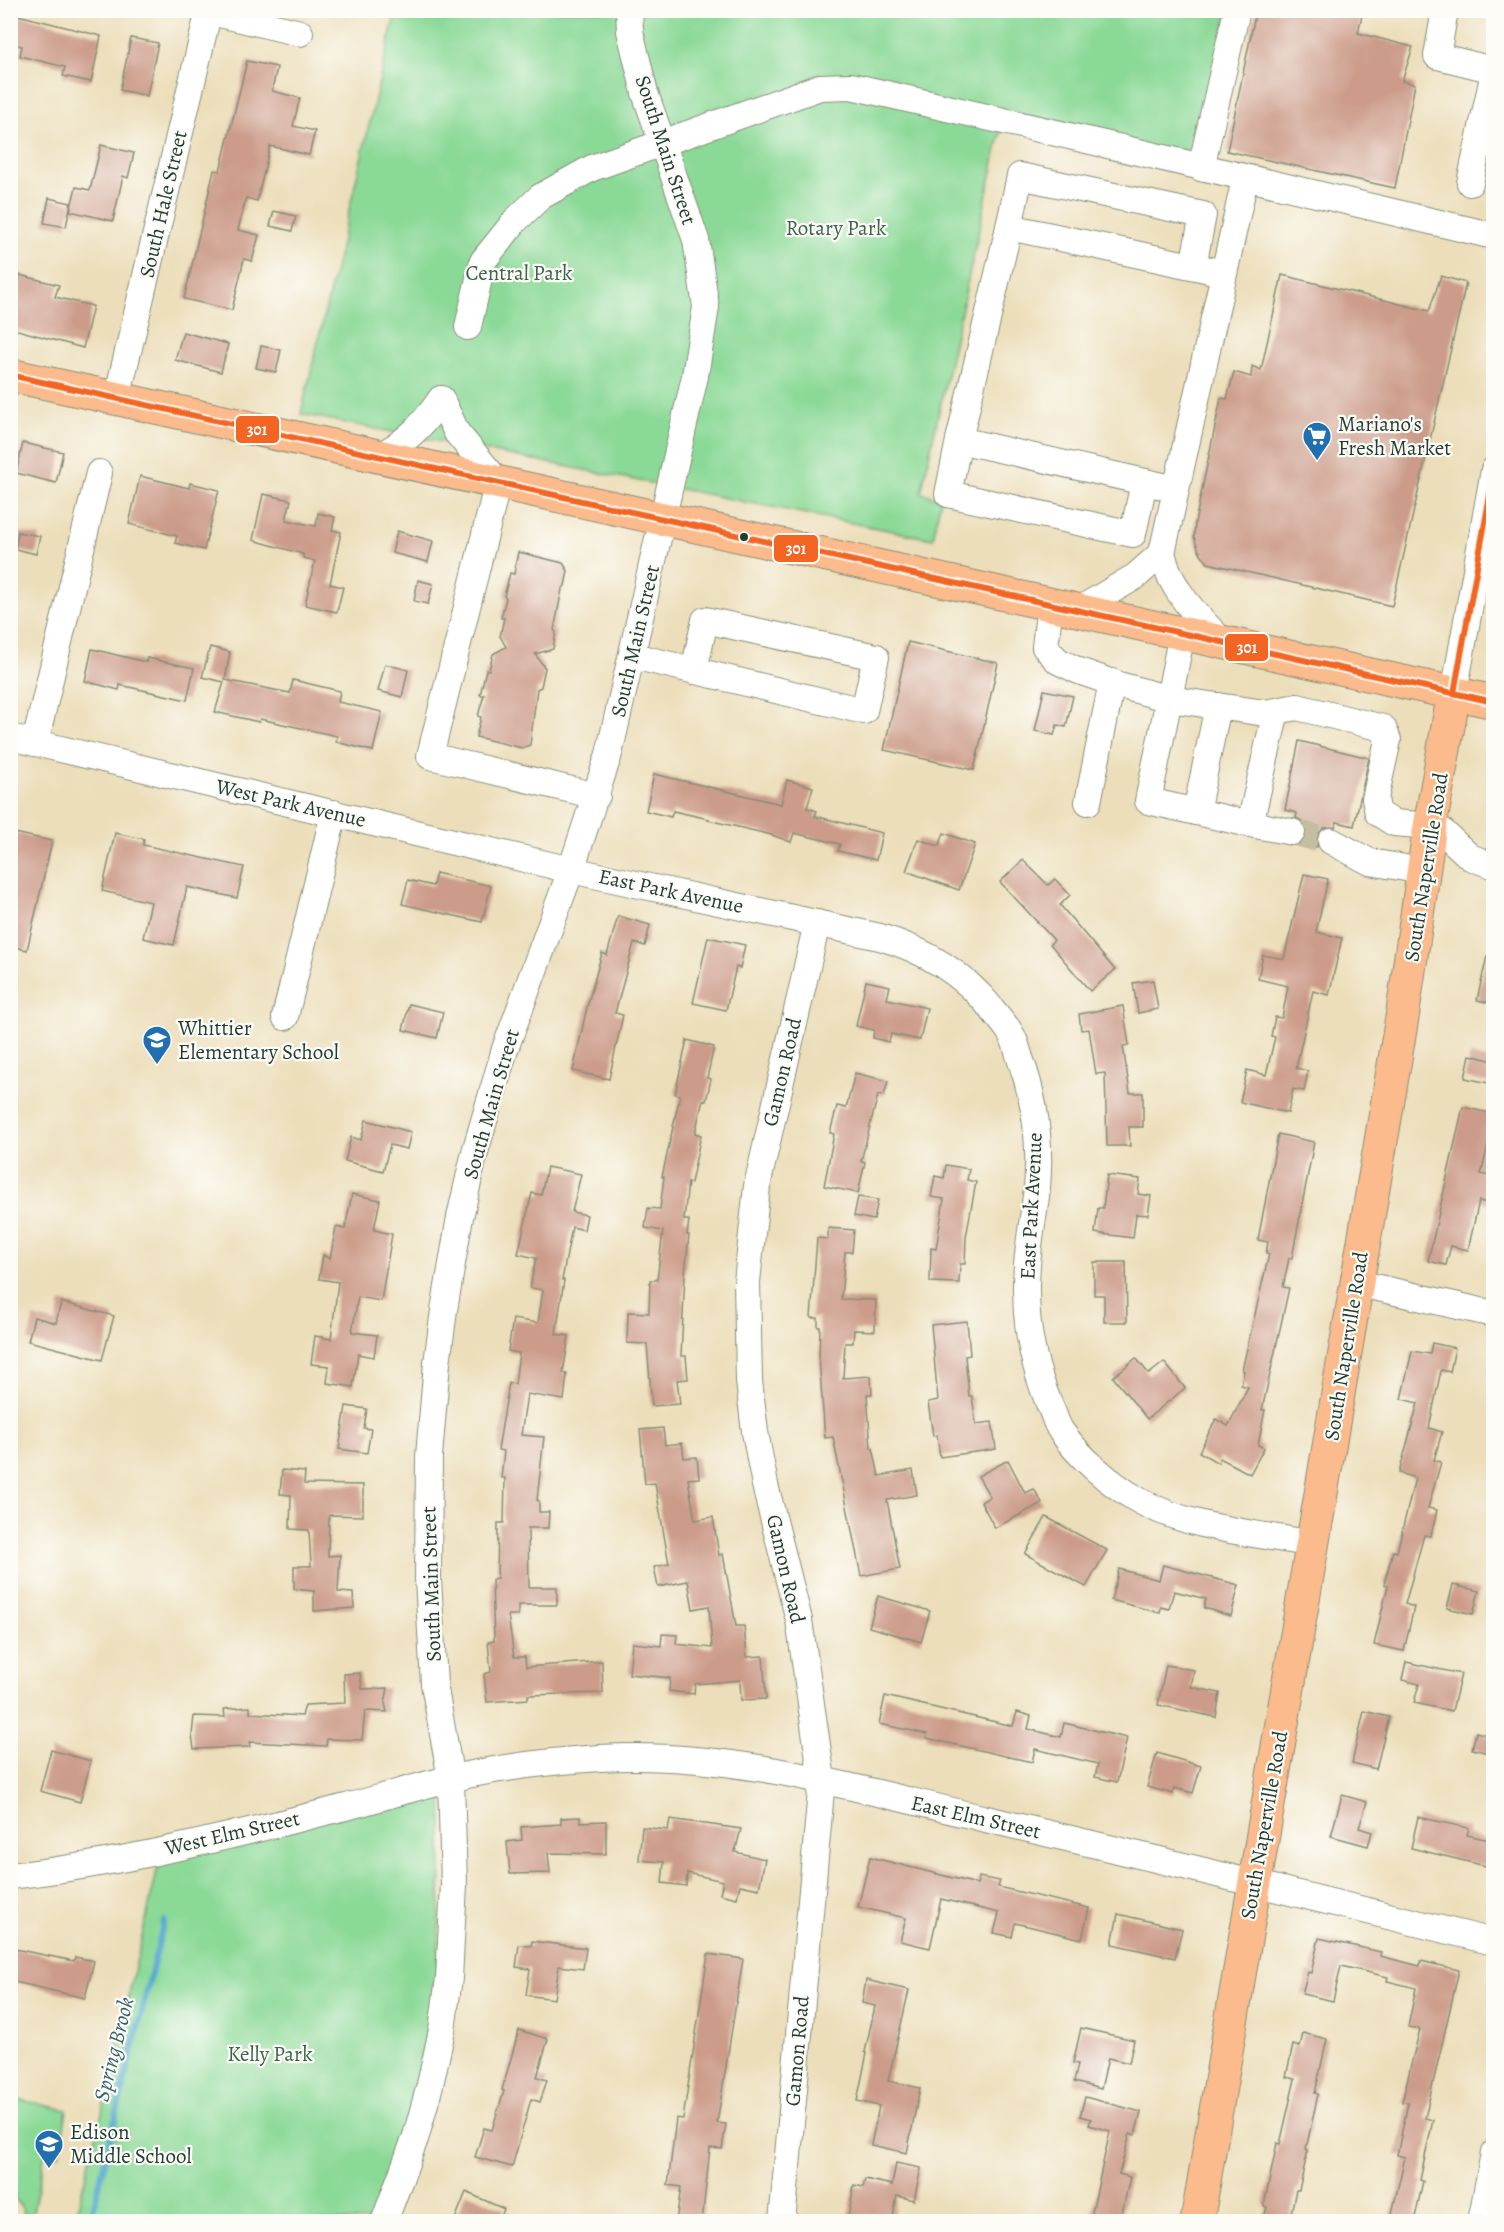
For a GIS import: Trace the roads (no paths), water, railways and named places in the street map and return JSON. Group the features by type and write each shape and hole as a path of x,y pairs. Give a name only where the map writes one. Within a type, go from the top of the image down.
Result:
{"main road":[{"path":"10,375 1494,702"},
{"name":"South Naperville Road","path":"1197,2222 1406,994 1424,865 1454,693"}],"street":[{"name":"South Main Street","path":"384,2222 416,2136 430,2085 442,2030 449,1978 454,1884 451,1779 434,1684 428,1579 429,1456 444,1310 460,1216 475,1152 505,1048 597,796 633,656 695,376 706,307 696,240 645,93 630,31 629,10"},
{"path":"1201,168 1237,10"},
{"path":"1445,10 1437,56 1494,71 1470,183"},
{"path":"207,11 300,33"},
{"name":"South Hale Street","path":"117,398 207,11"},
{"path":"468,327 483,261 516,221 540,197 592,168 820,87 850,86 1494,236"},
{"path":"1144,482 1133,534 948,495 1020,176 1203,215 1193,266"},
{"path":"1223,642 1191,611 1165,566 1162,553 1245,178"},
{"path":"1009,227 1224,273"},
{"path":"378,456 393,449 417,431 441,399 457,433 498,482 430,756 597,796"},
{"path":"959,440 1176,489"},
{"name":"South Naperville Road","path":"1454,693 1486,557 1494,470"},
{"path":"23,740 99,473"},
{"path":"1162,553 1136,576 1065,607 1045,628 1045,647 1058,661 1112,682 1169,699 1265,712 1297,707 1383,728 1388,740 1375,799 1378,813 1394,823 1431,824 1482,862"},
{"path":"633,656 864,711 876,657 705,620 694,670"},
{"path":"1182,633 1148,801 1292,832"},
{"path":"1088,802 1112,682"},
{"path":"1196,812 1218,706"},
{"path":"1250,824 1276,711"},
{"name":"West Park Avenue","path":"23,740 571,870"},
{"path":"285,1017 334,813"},
{"path":"1331,841 1370,862 1424,865 1482,862"},
{"name":"East Park Avenue","path":"571,870 880,937 922,951 966,981 983,998 1011,1034 1028,1078 1038,1142 1037,1186 1027,1264 1027,1316 1041,1384 1060,1430 1094,1468 1138,1500 1160,1510 1201,1523 1313,1544"},
{"name":"Gamon Road","path":"782,2222 822,1780 799,1620 765,1485 755,1432 746,1324 749,1250 756,1186 817,923"},
{"path":"1356,1283 1494,1314"},
{"name":"East Elm Street","path":"451,1779 561,1762 634,1757 738,1764 822,1780 1254,1882 1494,1942"},
{"name":"West Elm Street","path":"10,1876 155,1851 345,1807 451,1779"},
{"path":"1481,2222 1494,2153"}],"waterway":[{"name":"Spring Brook","path":"90,2222 164,1921"}],"tunnel":[{"path":"1292,832 1331,841"}],"place":[{"name":"Mariano's Fresh Market","path":"1317,462"},
{"name":"Whittier Elementary School","path":"157,1066"},
{"name":"Edison Middle School","path":"49,2170"}],"park label":[{"name":"Rotary Park","path":"836,228"},
{"name":"Central Park","path":"519,273"},
{"name":"Kelly Park","path":"270,2054"}]}
